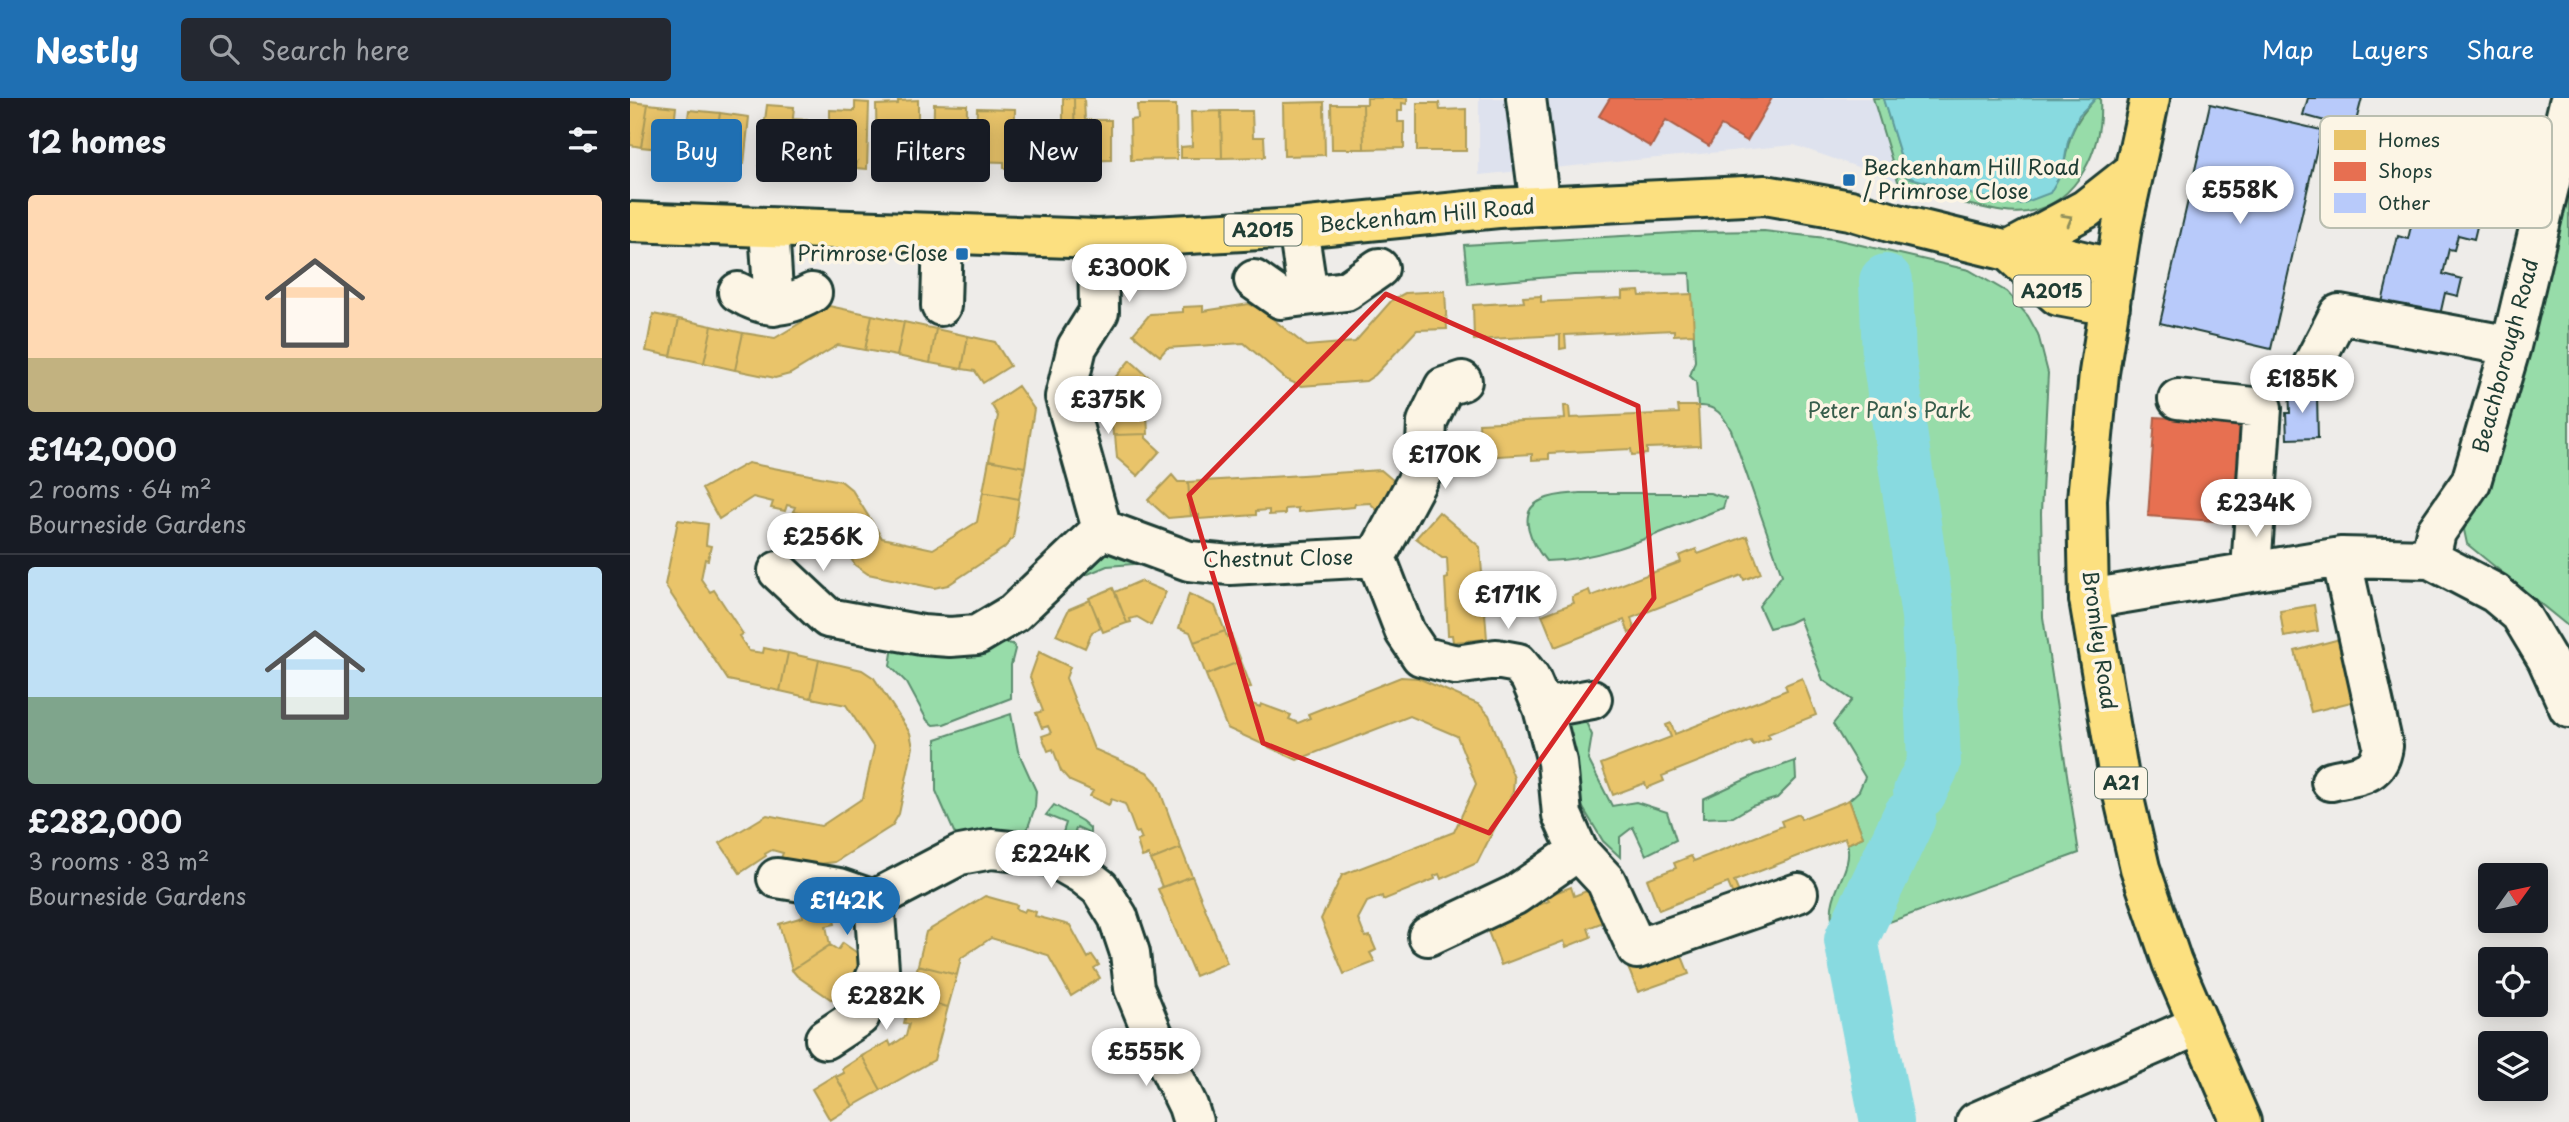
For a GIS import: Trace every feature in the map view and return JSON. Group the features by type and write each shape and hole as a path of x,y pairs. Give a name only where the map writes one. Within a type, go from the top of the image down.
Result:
{"main road":[{"name":"Bromley Road","path":"2150,98 2115,269 2099,373 2087,499 2089,599 2119,777 2140,868 2172,962 2241,1122"},
{"path":"2008,251 2085,209 2133,172"},
{"name":"Beckenham Hill Road","path":"630,222 1098,239 1298,228 1540,206 1765,195 1850,210 2008,251 2070,258 2115,269"},
{"name":"Beckenham Hill Road","path":"2008,251 2058,296 2110,306"}],"street":[{"path":"1526,98 1540,206"},
{"name":"Beachborough Road","path":"2552,205 2561,174 2569,103"},
{"path":"769,228 774,306"},
{"path":"1298,228 1308,295"},
{"name":"Beachborough Road","path":"2430,558 2437,532 2471,482 2545,228"},
{"path":"938,306 943,234"},
{"path":"778,571 828,618 922,635 977,635 1014,613 1101,529 1065,397 1077,347 1099,312 1098,239"},
{"path":"1254,279 1281,299 1346,291 1379,268"},
{"path":"738,292 757,303 774,306 795,303 812,293"},
{"path":"2310,370 2339,314 2511,346"},
{"name":"Chestnut Close","path":"1462,381 1444,387 1427,422 1425,466 1376,556 1405,632 1421,656 1456,665 1496,659 1518,663 1530,678 1543,708 1557,762 1562,815 1578,851 1606,881 1637,949 1798,893"},
{"path":"2178,399 2262,408 2251,570"},
{"name":"Chestnut Close","path":"1101,529 1189,561 1230,565 1376,556"},
{"path":"2089,599 2341,556 2430,558 2495,593 2520,614 2558,660 2569,708"},
{"path":"2331,781 2371,771 2381,759 2383,746 2341,556"},
{"path":"1543,708 1592,699"},
{"path":"777,878 839,888 874,900 960,855 992,849 1049,855 1082,874 1100,888 1118,917 1130,953 1134,988 1193,1122"},
{"path":"1428,936 1515,895 1578,851"},
{"path":"825,1039 860,1016 879,970 874,900"},
{"path":"1976,1122 2199,1025"}],"highlighted area":[{"path":"1386,294 1638,406 1654,598 1489,833 1263,743 1189,495"}],"shaded area":[{"path":"1479,98 1873,98 1898,181 1794,145 1479,175"}],"green space":[{"path":"1873,98 1883,98 1907,177 1941,186 1935,197 1898,181"},
{"path":"2096,98 2100,98 2100,116 2092,153 2085,170 2061,197 2045,206 2019,213 1962,203 1958,191 1990,199 2063,170 2073,131"},
{"path":"2569,159 2569,627 2467,544 2464,530 2549,228 2552,228 2552,219"},
{"name":"Peter Pan's Park","path":"1764,231 1835,239 1969,270 2007,292 2028,316 2038,334 2048,373 2041,513 2043,617 2079,853 1840,940 1832,922 1834,899 1847,862 1847,844 1863,837 1849,800 1859,791 1865,777 1833,724 1852,700 1823,680 1799,618 1769,628 1759,606 1782,575 1731,430 1718,412 1710,407 1698,406 1696,382 1690,376 1695,361 1690,273 1574,275 1468,284 1464,245 1692,232"},
{"path":"1580,493 1710,493 1726,498 1723,508 1636,542 1592,555 1546,561 1532,538 1529,512 1534,505 1547,498"},
{"path":"1107,549 1147,563 1107,566 1088,574 1081,568"},
{"path":"1004,643 1013,644 1015,649 1011,665 1011,698 944,724 933,725 927,720 907,683 890,666 893,646 985,652"},
{"path":"1011,714 1018,751 1036,791 1035,807 1026,833 995,833 958,841 936,791 936,739"},
{"path":"1582,714 1592,735 1588,759 1612,806 1636,802 1667,812 1676,840 1646,855 1633,827 1620,837 1620,857 1603,841 1571,788 1564,718"},
{"path":"1795,761 1796,779 1777,798 1752,806 1733,817 1703,818 1703,799 1755,775"},
{"path":"1054,805 1082,821 1090,828 1090,833 1077,827 1067,848 1059,845 1066,823 1046,815"}],"water":[{"path":"2096,98 2079,115 2068,141 2063,170 2050,193 2021,204 1990,199 1907,177 1883,99"}],"building: Homes":[{"path":"1063,98 1074,98 1074,119 1063,119"},
{"path":"1074,98 1084,98 1085,119 1074,119"},
{"path":"1367,98 1407,98 1407,104 1402,103 1402,111 1398,111 1398,122 1404,122 1404,148 1364,149 1363,104 1367,104"},
{"path":"918,100 918,119 876,119 876,105 898,104 898,101"},
{"path":"630,102 648,104 641,147 630,145"},
{"path":"855,102 869,103 867,169 857,168 857,119 830,119 830,110 855,111"},
{"path":"1324,102 1325,155 1284,156 1283,103"},
{"path":"1417,103 1439,103 1440,110 1466,109 1466,151 1417,151"},
{"path":"648,104 676,107 675,119 651,119 651,148 641,147"},
{"path":"934,104 967,105 967,119 934,119"},
{"path":"1331,104 1363,104 1364,149 1332,149"},
{"path":"767,105 794,107 793,119 765,119"},
{"path":"1137,105 1176,105 1177,159 1131,160 1130,120 1138,119"},
{"path":"977,108 1015,109 1015,119 1004,119 1004,162 990,162 990,119 977,119"},
{"path":"689,110 720,113 719,119 688,119"},
{"path":"1221,111 1222,158 1181,158 1181,147 1192,146 1191,112"},
{"path":"1221,111 1252,111 1253,137 1264,137 1265,157 1222,158"},
{"path":"720,113 749,117 744,164 742,119 719,119"},
{"path":"1102,120 1111,120 1111,160 1102,160"},
{"path":"1445,291 1447,329 1417,330 1375,375 1366,381 1301,386 1287,380 1244,343 1167,348 1160,356 1133,334 1150,314 1183,312 1183,307 1203,306 1203,311 1249,304 1262,310 1306,346 1355,342 1392,300 1405,293"},
{"path":"1639,291 1640,296 1692,294 1694,334 1674,335 1674,330 1565,335 1566,348 1560,349 1560,335 1474,340 1473,305 1524,302 1523,297 1541,296 1541,302 1622,298 1622,292"},
{"path":"829,306 872,315 865,350 838,345 790,374 775,378 735,370 743,333 775,338"},
{"path":"653,314 679,319 671,356 646,351"},
{"path":"872,315 904,322 897,356 865,350"},
{"path":"679,319 712,326 704,363 671,356"},
{"path":"904,322 936,329 930,363 897,356"},
{"path":"712,326 743,333 735,370 704,363"},
{"path":"936,329 968,336 962,369 930,363"},
{"path":"968,336 995,342 1010,366 983,383 975,371 962,369"},
{"path":"1130,360 1154,382 1146,391 1148,434 1113,435 1110,402 1114,401 1112,381"},
{"path":"1018,386 1034,409 1025,467 989,460 998,416 991,404"},
{"path":"1564,406 1569,406 1570,418 1679,413 1678,406 1698,406 1700,446 1647,448 1647,454 1632,455 1631,449 1549,453 1549,459 1532,460 1532,454 1481,457 1479,423 1565,419"},
{"path":"1146,434 1146,438 1160,451 1138,476 1117,458 1115,435"},
{"path":"989,460 1025,467 1019,499 983,492"},
{"path":"748,463 841,481 852,490 882,538 933,549 977,522 983,492 1019,499 1013,538 1004,548 948,585 934,588 868,574 855,565 843,546 839,549 829,534 834,531 825,518 793,512 795,507 787,505 785,511 771,508 773,502 753,497 719,519 702,489"},
{"path":"1381,470 1400,486 1378,511 1370,503 1298,512 1298,508 1285,509 1285,514 1269,515 1269,510 1256,511 1256,515 1199,519 1199,515 1191,516 1188,482"},
{"path":"1172,475 1178,482 1188,482 1191,516 1168,518 1148,500"},
{"path":"1439,512 1480,547 1487,639 1453,642 1452,635 1448,635 1445,579 1448,578 1447,558 1442,558 1416,538"},
{"path":"678,520 708,524 706,545 711,546 701,579 710,592 714,590 743,634 739,636 749,651 763,653 764,648 788,653 780,691 728,680 665,585"},
{"path":"1747,536 1761,573 1744,580 1742,575 1631,618 1635,631 1629,633 1624,620 1555,647 1542,615 1574,603 1572,597 1589,590 1591,596 1681,562 1679,556 1696,549 1698,554"},
{"path":"1140,581 1166,592 1151,625 1137,617 1127,623 1115,592"},
{"path":"1113,588 1127,623 1103,632 1089,598"},
{"path":"1189,594 1215,606 1225,631 1194,642 1190,632 1179,628"},
{"path":"1090,600 1101,628 1092,632 1085,648 1056,635 1069,609"},
{"path":"2314,605 2318,631 2284,637 2280,611"},
{"path":"1225,631 1227,637 1231,635 1241,661 1206,675 1194,642"},
{"path":"2351,636 2367,698 2311,712 2295,651"},
{"path":"1039,652 1070,667 1066,678 1094,749 1147,772 1157,783 1181,848 1151,860 1148,855 1142,857 1137,841 1142,839 1139,832 1136,833 1125,804 1111,799 1109,805 1090,796 1093,791 1070,781 1061,771 1053,749 1048,751 1042,736 1051,733 1048,726 1042,728 1036,713 1043,711 1030,677"},
{"path":"788,653 819,660 811,698 780,691"},
{"path":"819,660 862,670 874,678 910,733 913,747 899,814 892,826 835,862 819,864 781,858 783,853 772,850 740,873 720,843 767,815 821,826 863,798 874,748 846,705 811,698"},
{"path":"1241,661 1251,687 1247,688 1252,704 1260,707 1261,704 1291,715 1289,719 1298,723 1310,718 1308,714 1401,677 1418,678 1480,705 1489,715 1514,778 1513,792 1477,863 1441,879 1439,874 1434,876 1435,879 1383,900 1382,896 1367,902 1358,919 1365,937 1370,936 1376,950 1370,953 1375,962 1344,974 1321,919 1342,875 1454,832 1476,784 1457,736 1410,716 1297,760 1227,728 1206,675"},
{"path":"1802,678 1816,715 1768,734 1770,738 1753,745 1751,741 1662,776 1664,781 1647,788 1645,783 1613,795 1601,764 1671,737 1666,725 1671,723 1675,734 1787,690 1785,685"},
{"path":"1849,800 1863,837 1847,844 1845,838 1734,881 1739,893 1733,895 1728,883 1659,910 1647,879 1676,868 1674,863 1691,856 1694,861 1783,826 1781,821 1799,814 1801,819"},
{"path":"1181,848 1192,876 1162,887 1151,860"},
{"path":"1192,876 1227,963 1195,976 1158,889"},
{"path":"1571,887 1574,896 1594,888 1606,921 1588,928 1591,937 1566,947 1564,941 1501,965 1486,926 1549,901 1546,896"},
{"path":"985,896 1017,905 1016,909 1024,912 1026,909 1036,912 1035,916 1070,925 1088,958 1092,955 1099,965 1094,968 1100,978 1071,996 1048,955 991,938 961,958 957,975 918,965 926,932"},
{"path":"829,898 835,924 826,926 830,945 792,970 779,924 803,917 800,904"},
{"path":"843,943 873,964 857,990 843,982 832,1000 792,970 830,945 838,950"},
{"path":"1678,946 1689,974 1638,992 1627,965"},
{"path":"918,965 957,975 948,1007 910,998"},
{"path":"910,998 948,1007 934,1060 881,1090 862,1056 889,1041 891,1046 906,1036 909,1024 904,1023"},
{"path":"862,1056 881,1090 853,1106 836,1077 844,1073 842,1069"},
{"path":"835,1075 853,1106 830,1120 812,1089"}],"building: Shops":[{"path":"1610,98 1772,98 1747,141 1721,126 1709,146 1666,120 1651,147 1599,116"},
{"path":"2155,417 2247,423 2240,523 2148,516"}],"building: Other":[{"path":"2308,98 2362,98 2357,116 2320,116 2320,120 2303,115"},
{"path":"2210,104 2320,130 2271,349 2160,323"},
{"path":"2411,228 2477,228 2474,239 2458,235 2454,250 2449,249 2443,274 2462,279 2458,296 2445,293 2438,324 2380,311 2398,236 2408,239"},
{"path":"2289,384 2317,396 2318,438 2287,439"}],"waterway":[{"path":"1886,281 1889,358 1928,616 1934,763 1920,792"},
{"path":"1887,1122 1851,940 1909,817"}],"place":[{"name":"Beckenham Hill Road / Primrose Close","path":"1849,180"},
{"name":"Primrose Close","path":"962,254"}]}
